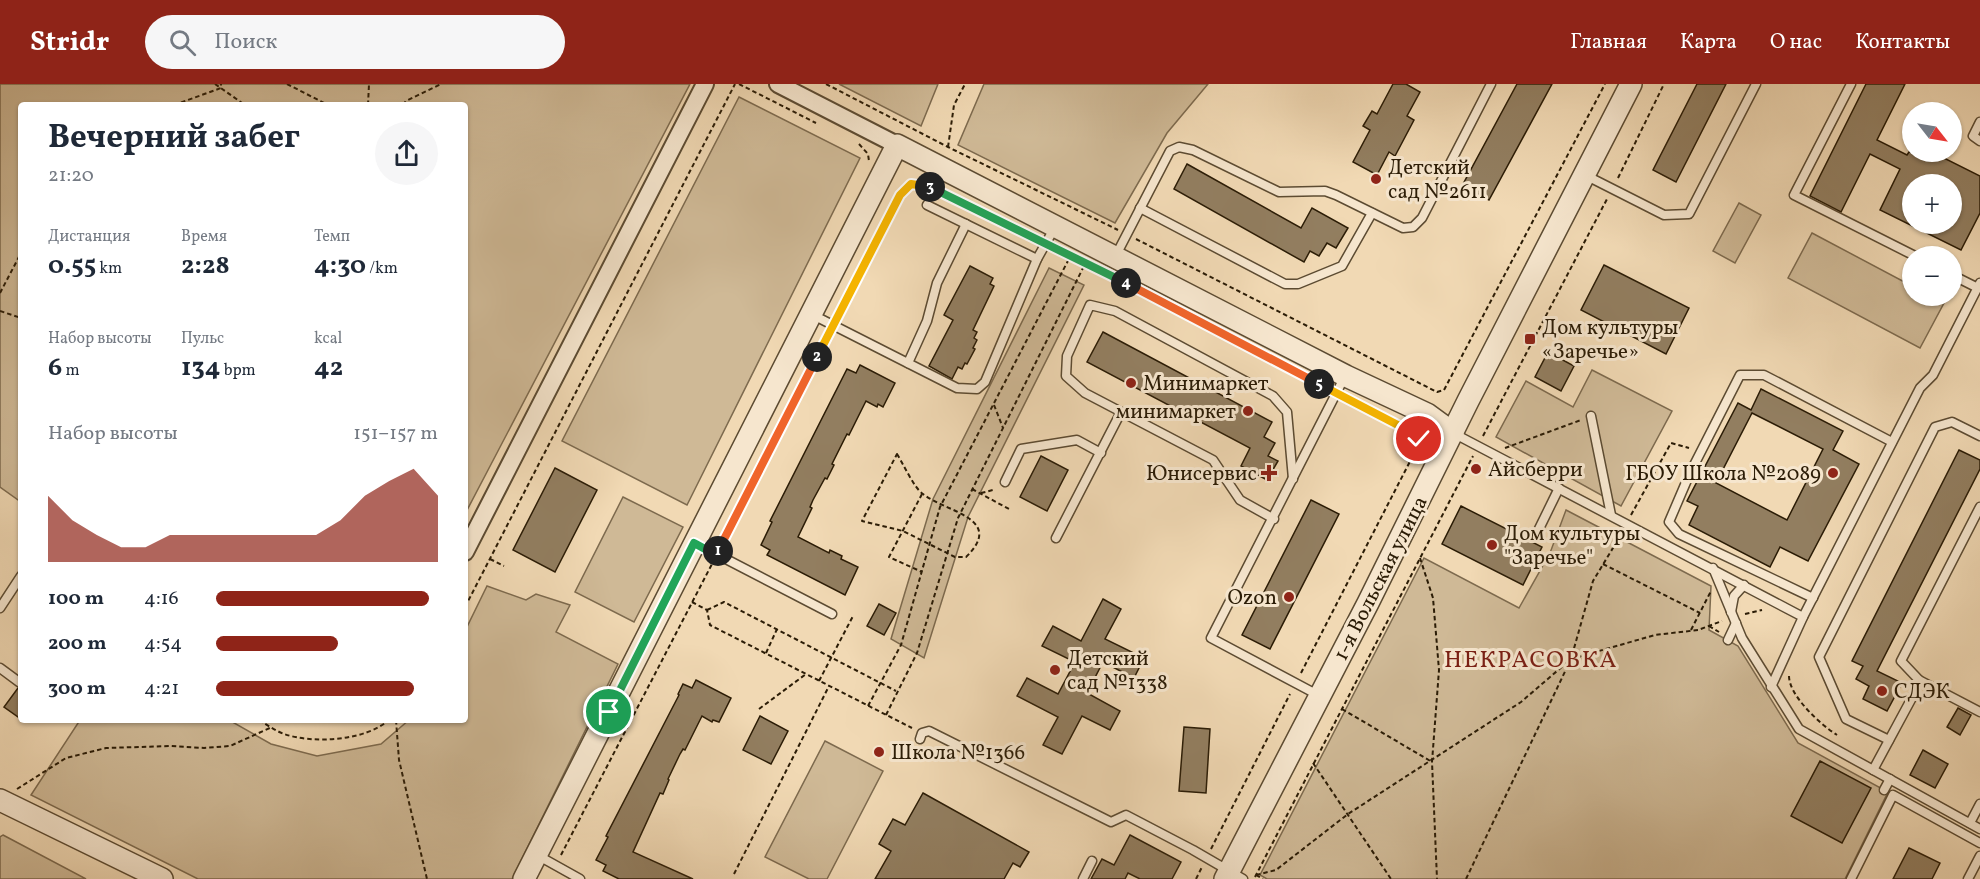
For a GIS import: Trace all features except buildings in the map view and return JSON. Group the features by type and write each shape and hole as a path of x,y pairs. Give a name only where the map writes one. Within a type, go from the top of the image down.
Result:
{"street":[{"path":"468,546 705,84"},
{"path":"778,84 897,145 1050,235 1115,258 1341,385 1427,414 1453,433"},
{"name":"1-я Вольская улица","path":"1233,876 1320,696 1631,84"},
{"path":"524,879 897,145"},
{"path":"6,796 162,879"}],"lane":[{"path":"1115,258 1170,151 1179,147 1193,150 1279,192 1325,191 1403,228 1413,227 1422,218 1491,84"},
{"path":"1585,175 1664,215 1689,214 1756,84"},
{"path":"1851,84 1794,195 1902,249"},
{"path":"1980,122 1972,136 1980,141"},
{"path":"927,205 1037,259"},
{"path":"1140,208 1286,284 1298,284 1342,266 1372,213"},
{"path":"908,363 927,321 937,283 966,224"},
{"path":"811,314 957,388 977,389 985,382 1037,259 1050,235"},
{"path":"1771,687 1803,617 1920,388 1933,375 1979,286 1962,279"},
{"path":"1274,519 1240,500 1213,460 1085,393 1066,376 1067,356 1090,305 1115,311 1273,396 1287,412 1293,479"},
{"path":"1813,598 1679,534 1669,522 1740,375 1764,375 1892,442"},
{"path":"1320,696 1211,638 1341,385"},
{"path":"1056,538 1121,412"},
{"path":"1591,416 1611,516"},
{"path":"1889,740 1846,719 1819,657 1935,427 1952,422 1980,436"},
{"path":"1453,433 1480,442 1559,488 1803,617"},
{"path":"1005,482 1021,449 1077,440 1101,453"},
{"path":"1536,533 1559,488"},
{"path":"1980,507 1901,661 1919,680 1980,712"},
{"path":"694,543 831,614"},
{"path":"1713,568 1742,638 1799,729 1980,829"},
{"path":"0,608 18,581"},
{"path":"1728,640 1733,617 1734,596 1744,585"},
{"path":"0,668 18,681"},
{"path":"1873,770 1919,680"},
{"path":"921,736 929,731 1111,822 1126,815 1206,858 1233,876"},
{"path":"1884,790 1890,779"},
{"path":"1851,879 1893,795 1980,843"},
{"path":"1970,823 1980,804"},
{"path":"536,855 580,879"},
{"path":"1968,879 1980,856"},
{"path":"1083,879 1092,861"}],"path":[{"path":"215,84 241,102"},
{"path":"287,84 322,102"},
{"path":"368,102 369,84"},
{"path":"405,102 441,84"},
{"path":"468,601 737,84 818,123"},
{"path":"825,84 1437,392 1444,390 1605,84"},
{"path":"948,147 954,105 965,84"},
{"path":"1591,416 1504,448 1480,442 1664,84"},
{"path":"181,102 221,86"},
{"path":"857,143 868,154 870,165"},
{"path":"556,866 900,195 911,184 927,186 1050,235 1071,255 1086,262 960,513 917,653 886,715"},
{"path":"868,706 901,645 942,504 1071,255"},
{"path":"0,292 18,259"},
{"path":"0,311 18,317"},
{"path":"1196,879 1419,444 1417,435 1341,385 1253,350"},
{"path":"994,405 1003,428"},
{"path":"1629,519 1671,442 1702,451"},
{"path":"897,454 922,494 973,520 980,533 976,546 966,557 955,557 903,531 862,521 897,454"},
{"path":"1253,879 1473,456"},
{"path":"972,489 1009,510"},
{"path":"980,494 993,490"},
{"path":"922,494 889,557 922,572"},
{"path":"1466,879 1571,659 1593,581 1622,533"},
{"path":"1420,558 1433,598 1439,670 1432,762 1437,879"},
{"path":"490,559 504,566"},
{"path":"1603,564 1700,613"},
{"path":"1692,630 1715,582"},
{"path":"692,602 707,610"},
{"path":"707,610 724,602 897,691"},
{"path":"1256,875 1276,870 1348,814 1432,762 1521,702 1571,659 1655,635 1692,630 1766,609"},
{"path":"707,610 710,625 886,715 921,736"},
{"path":"819,681 853,616"},
{"path":"766,653 777,630"},
{"path":"1793,667 1789,676 1794,691 1825,728 1843,739"},
{"path":"759,709 806,674"},
{"path":"734,874 829,686"},
{"path":"1342,709 1432,762"},
{"path":"265,723 284,734 315,740 353,737 383,723"},
{"path":"396,723 399,760 427,879"},
{"path":"6,796 66,758 106,748 230,746 272,727"},
{"path":"1314,763 1391,879"},
{"path":"1256,875 1263,879"}],"shaded area":[{"path":"0,84 690,84 468,508 468,102 18,102 18,500 0,487"},
{"path":"839,84 938,84 921,126"},
{"path":"984,84 1208,84 1167,133 1115,223 958,145"},
{"path":"739,97 860,158 687,505 562,441"},
{"path":"1739,203 1761,215 1735,263 1713,251"},
{"path":"1812,233 1902,281 1902,306 1942,306 1920,348 1788,278"},
{"path":"1049,268 1084,285 968,517 924,658 891,639 933,499"},
{"path":"1592,370 1672,411 1621,506 1496,437 1526,381 1573,407"},
{"path":"623,497 683,527 634,622 575,592"},
{"path":"1566,510 1711,586 1709,630 1738,646 1798,743 1888,792 1845,879 1267,879 1260,875 1424,558 1519,608 1550,553"},
{"path":"487,586 526,600 536,594 570,605 556,632 618,664 512,879 198,879 31,795 78,723 234,723 271,744 317,756 381,744 406,723 468,723 468,625"},
{"path":"825,741 883,771 827,879 809,879 765,857"},
{"path":"3,835 86,879 0,879 0,837"}],"place":[{"name":"Детский сад №2611","path":"1376,179"},
{"name":"Дом культуры «Заречье»","path":"1530,339"},
{"name":"Минимаркет","path":"1131,383"},
{"name":"минимаркет","path":"1248,411"},
{"name":"Айсберри","path":"1476,469"},
{"name":"Юнисервис","path":"1269,473"},
{"name":"ГБОУ Школа №2089","path":"1833,473"},
{"name":"Дом культуры \"Заречье\"","path":"1492,545"},
{"name":"Ozon","path":"1289,597"},
{"name":"Детский сад №1338","path":"1055,670"},
{"name":"СДЭК","path":"1882,691"},
{"name":"Школа №1366","path":"879,752"}],"district":[{"name":"НЕКРАСОВКА","path":"1531,659"}],"route":[{"path":"609,712 694,543 716,555 900,195 911,184 927,186 1078,258 1417,435 1419,439"}]}
